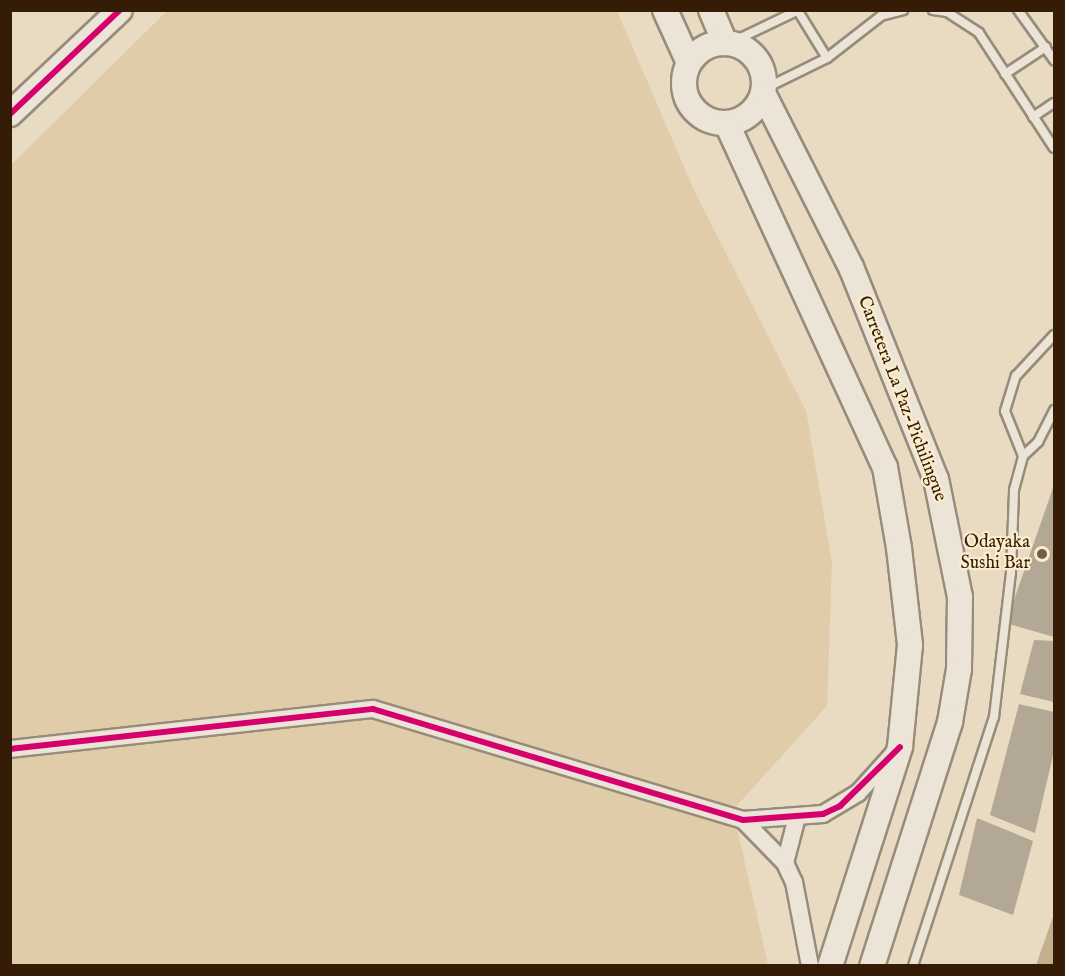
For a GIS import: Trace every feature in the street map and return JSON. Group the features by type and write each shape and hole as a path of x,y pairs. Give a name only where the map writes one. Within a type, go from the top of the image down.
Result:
{"main road":[{"path":"10,114 120,10"},
{"path":"665,10 689,63"},
{"path":"711,10 728,43 704,48 689,63 683,84 690,105 706,120 727,124 754,111 763,91"},
{"name":"Carretera La Paz-Pichilingue","path":"728,43 753,55 763,73 763,91 850,267 936,479 960,597 959,669 950,722 872,966"},
{"path":"727,124 885,467 910,645 900,747 830,966"}],"street":[{"path":"10,749 373,709 743,820 797,817 840,806 900,747"},
{"path":"785,863 797,817"},
{"path":"743,820 785,863 800,900 810,966"}],"lane":[{"path":"763,91 827,58 881,16 903,10"},
{"path":"933,10 947,12 979,33 1054,148"},
{"path":"1018,10 1054,60"},
{"path":"728,43 799,11 827,58"},
{"path":"1005,74 1046,47"},
{"path":"1033,117 1054,103"},
{"path":"1023,456 1005,411 1016,376 1054,335"},
{"path":"913,966 994,717 1011,573 1014,490 1023,456 1038,442 1054,410"}],"shaded area":[{"path":"167,11 617,11 694,190 806,411 832,563 827,706 733,810 768,965 11,966 11,165"},
{"path":"1054,914 1054,965 1036,965"}],"building":[{"name":"Odayaka Sushi Bar","path":"1054,485 1054,637 1006,623"},
{"path":"1034,640 1054,641 1054,702 1020,694"},
{"path":"1019,704 1054,712 1054,751 1035,833 990,815"},
{"path":"977,818 1033,841 1013,915 959,895"}],"cycle path":[{"path":"10,114 120,10"},
{"path":"10,749 373,709 743,820 823,814 840,806 900,747"}],"place":[{"name":"Odayaka Sushi Bar","path":"1042,554"}]}
